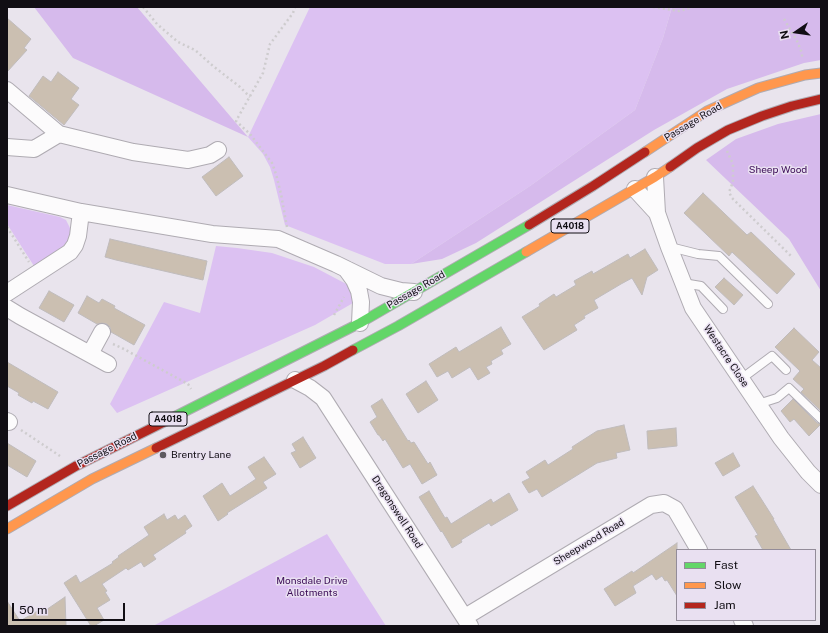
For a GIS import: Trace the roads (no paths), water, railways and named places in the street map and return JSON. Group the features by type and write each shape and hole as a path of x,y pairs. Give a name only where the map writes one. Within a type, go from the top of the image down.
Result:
{"main road":[{"name":"Passage Road","path":"7,506 76,466 200,402 360,323 594,186 707,111 758,88 805,75 821,73"},
{"name":"Passage Road","path":"7,529 92,479 324,366 398,326 656,177 698,148 728,130 792,106 821,99"}],"street":[{"path":"7,90 59,134 133,152 188,160 210,155 218,150"},
{"path":"7,147 34,149 59,134"},
{"name":"Westacre Close","path":"656,177 657,213 694,308 781,438 808,472 821,485"},
{"name":"Westacre Close","path":"635,189 657,213"},
{"path":"7,195 81,212 212,234 278,239 336,264 350,275 381,286 401,291 414,292"},
{"path":"7,293 70,252 75,245 78,236 81,212"},
{"path":"350,275 359,291 361,302 360,323"},
{"path":"7,308 20,316 97,342 108,364"},
{"path":"323,398 324,366"},
{"name":"Dragonswell Road","path":"295,380 310,388 323,398 468,621"},
{"name":"Sheepwood Road","path":"468,621 651,506 664,503 675,509 698,549"}],"lane":[{"path":"669,247 698,254 719,256 768,304"},
{"path":"683,283 701,286 723,309"},
{"path":"741,379 772,356 786,370"},
{"path":"758,404 777,398 789,388 821,419"}],"place":[{"name":"Brentry Lane","path":"163,455"}],"park label":[{"name":"Sheep Wood","path":"778,170"},
{"name":"Monsdale Drive Allotments","path":"312,586"}]}
